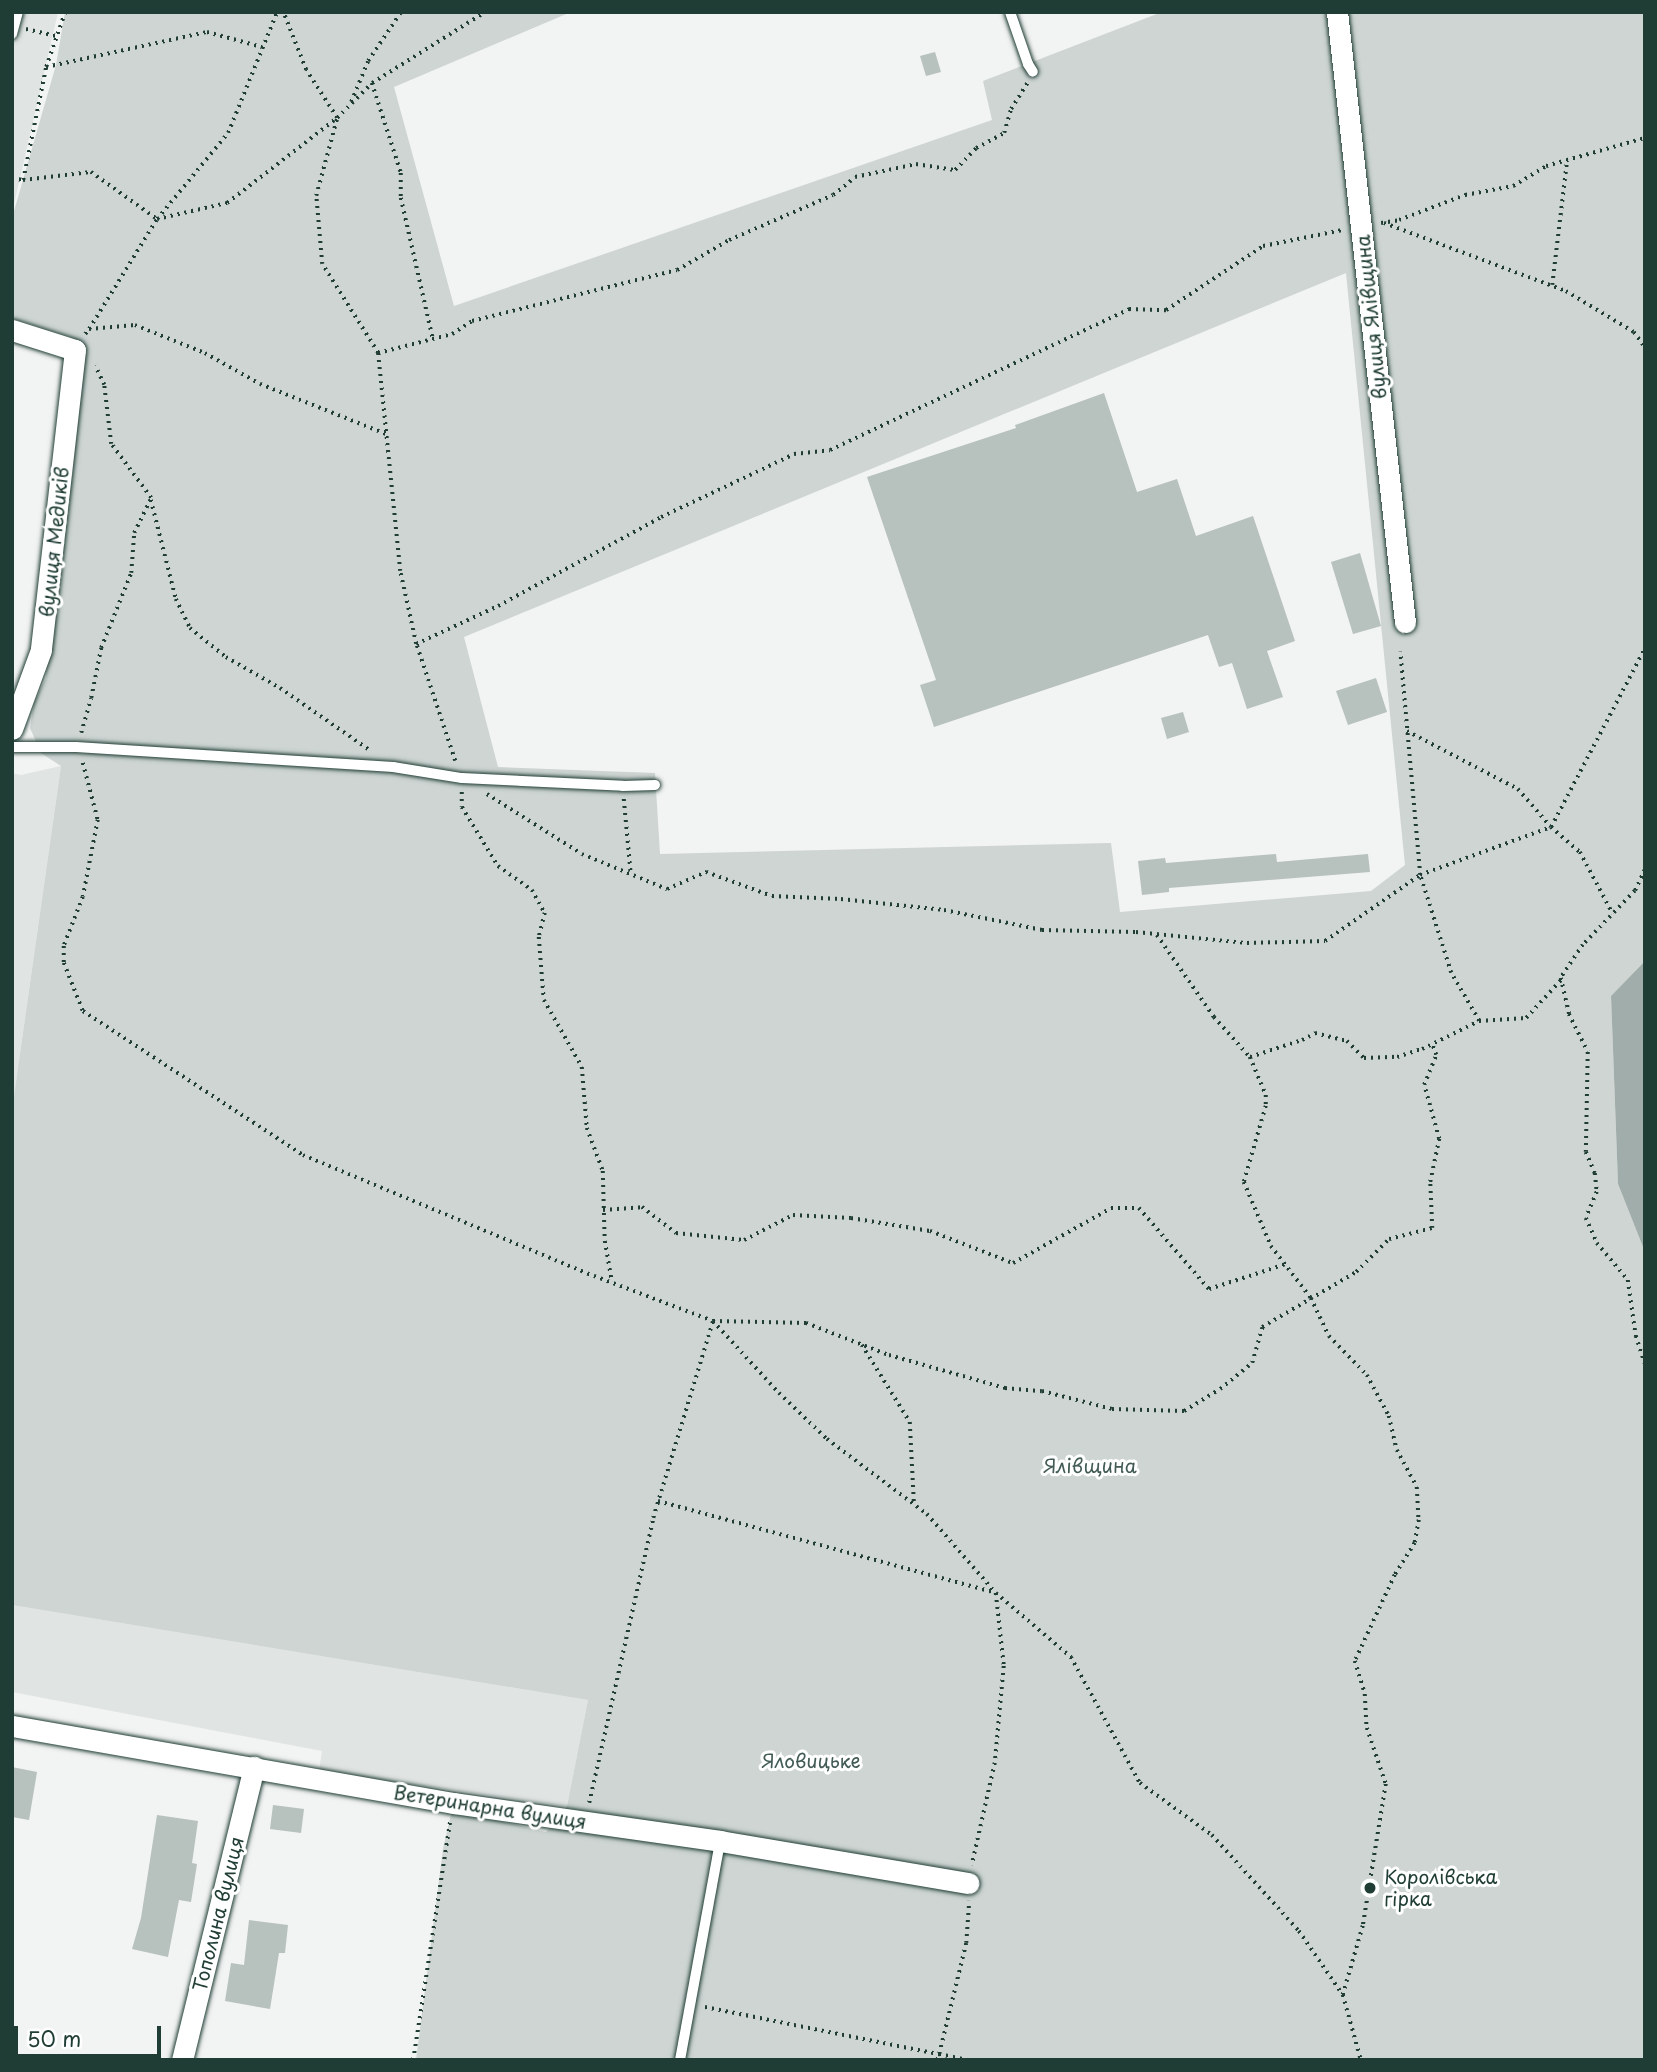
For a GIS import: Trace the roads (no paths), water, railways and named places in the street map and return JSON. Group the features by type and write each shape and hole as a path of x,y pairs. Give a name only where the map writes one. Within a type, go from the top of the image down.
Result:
{"street":[{"name":"вулиця Ялівщина","path":"1337,12 1405,622"},
{"name":"вулиця Медиків","path":"12,330 75,350 41,650 12,729"},
{"name":"Ветеринарна вулиця","path":"12,1726 454,1803 720,1841 968,1883"},
{"name":"Тополина вулиця","path":"182,2060 254,1767"}],"lane":[{"path":"13,30 18,12"},
{"path":"1010,12 1033,72"},
{"path":"12,747 76,747 393,768 462,778 623,786 655,785"},
{"path":"680,2060 720,1841"}],"place":[{"name":"Королівська гірка","path":"1370,1888"}],"park label":[{"name":"Ялівщина","path":"1090,1466"},
{"name":"Яловицьке","path":"811,1761"}]}
